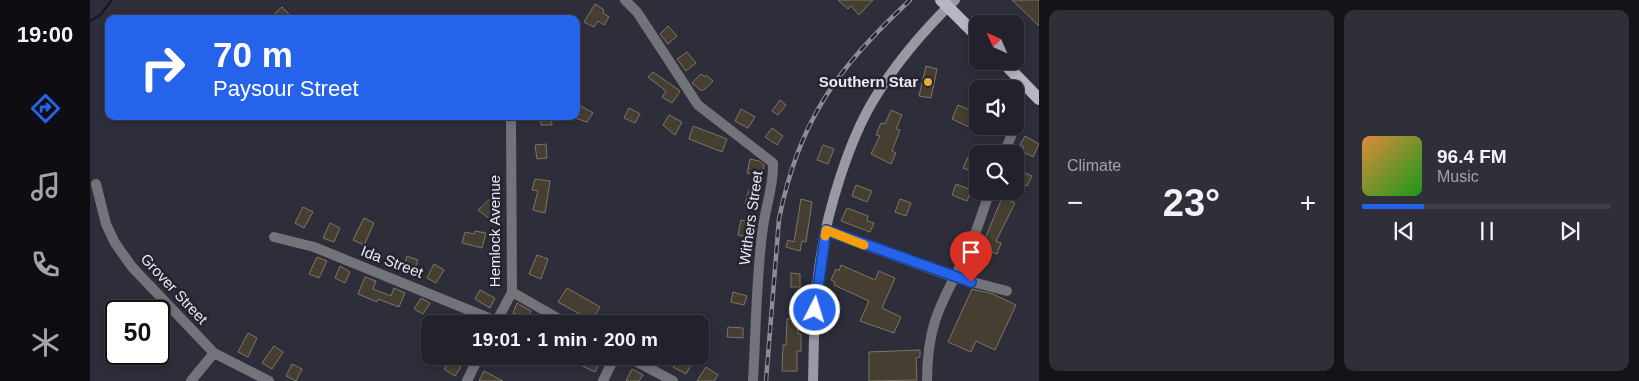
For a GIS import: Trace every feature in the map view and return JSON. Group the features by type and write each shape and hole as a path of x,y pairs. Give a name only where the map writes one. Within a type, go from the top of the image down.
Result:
{"main road":[{"path":"813,381 816,302 826,230 846,164 872,102 897,65 948,2 969,26"},
{"path":"1011,70 1039,98"}],"street":[{"name":"Withers Street","path":"625,0 637,12 698,106 773,163 774,176 763,226 758,277 753,381"},
{"name":"Hemlock Avenue","path":"500,315 512,292 511,120"},
{"name":"Grover Street","path":"96,184 106,224 115,243 132,267 214,353 269,381"},
{"path":"927,381 930,333 953,277 965,258 987,200"},
{"path":"826,230 953,277 1007,291"},
{"name":"Ida Street","path":"274,237 314,247 479,315"},
{"path":"512,292 552,315"},
{"path":"191,381 214,353"},
{"path":"467,381 475,365"},
{"path":"602,381 610,365"},
{"path":"643,365 673,381"}],"building":[{"path":"838,0 873,0 859,15 851,6 848,9"},
{"path":"1012,0 1039,0 1039,26"},
{"path":"595,4 604,10 603,13 609,17 604,25 598,21 594,27 584,22"},
{"path":"282,7 289,14 277,15 275,13"},
{"path":"668,26 677,36 668,44 660,34"},
{"path":"687,52 696,63 686,71 677,59"},
{"name":"Southern Star","path":"926,66 937,69 931,98 919,96"},
{"path":"653,72 680,91 672,103 662,97 666,91 648,77"},
{"path":"701,74 705,77 706,75 713,81 704,90 700,90 692,83"},
{"path":"780,100 786,105 778,115 772,111"},
{"path":"958,105 969,110 969,127 952,119"},
{"path":"581,106 593,113 587,122 580,120"},
{"path":"629,108 640,114 635,123 624,118"},
{"path":"741,109 755,117 748,128 735,121"},
{"path":"891,110 902,115 896,129 900,130 892,151 896,153 891,164 871,154 880,136 876,135 881,123 885,124"},
{"path":"669,115 682,122 675,135 663,125"},
{"path":"540,120 551,120 552,125 541,125"},
{"path":"693,126 727,139 722,152 689,139"},
{"path":"772,128 783,136 777,145 765,137"},
{"path":"1025,136 1039,144 1033,157 1024,152 1024,145 1020,145"},
{"path":"546,144 547,158 537,159 535,145"},
{"path":"823,145 834,149 828,164 817,160"},
{"path":"968,157 969,157 969,170 963,168"},
{"path":"750,159 759,161 764,165 762,176 747,173"},
{"path":"1024,172 1032,176 1027,186 1024,185"},
{"path":"535,179 550,181 545,213 533,210 538,191 532,190"},
{"path":"956,184 969,189 967,201 952,195"},
{"path":"856,185 872,191 867,202 852,196"},
{"path":"749,190 761,193 757,207 745,204"},
{"path":"490,199 500,206 490,219 478,210"},
{"path":"801,199 812,202 806,242 802,241 800,251 786,247 788,240 794,242"},
{"path":"900,199 911,203 906,216 895,212"},
{"path":"1001,200 1015,203 996,241 1001,243 997,254 981,248"},
{"path":"303,207 313,212 304,228 295,223"},
{"path":"847,208 868,216 867,221 874,223 870,232 841,221"},
{"path":"364,218 374,223 364,245 353,240"},
{"path":"741,220 757,224 754,239 738,235"},
{"path":"330,223 340,228 334,242 323,238"},
{"path":"475,231 486,233 482,248 462,243 465,232 474,234"},
{"path":"537,255 548,259 541,279 529,274"},
{"path":"407,256 418,260 413,274 402,270"},
{"path":"317,257 327,261 319,278 309,274"},
{"path":"434,264 444,270 436,283 427,278"},
{"path":"841,265 875,280 879,271 895,278 882,308 901,317 894,333 860,321 869,301 834,285 835,282 831,280 836,269 839,271"},
{"path":"340,266 350,272 345,283 335,278"},
{"path":"791,273 800,274 800,287 791,287"},
{"path":"365,277 376,281 373,289 391,296 394,288 405,293 399,307 378,299 377,302 358,294"},
{"path":"567,288 600,307 595,315 581,315 558,302"},
{"path":"972,289 993,294 1016,305 995,350 976,341 971,352 948,342"},
{"path":"480,290 495,298 490,308 475,299"},
{"path":"733,292 747,296 744,305 731,302"},
{"path":"421,298 430,303 423,314 414,309"},
{"path":"517,303 531,311 529,315 513,313"},
{"path":"787,319 798,319 798,334 801,334 801,351 797,351 797,371 782,371"},
{"path":"728,327 743,328 743,338 727,337"},
{"path":"248,333 257,338 248,357 238,352"},
{"path":"274,346 283,352 272,369 262,363"},
{"path":"920,350 920,357 916,358 917,380 869,381 869,352"},
{"path":"292,364 302,369 296,381 286,376"},
{"path":"447,365 458,365 461,367 455,376 444,369"},
{"path":"580,365 598,365 595,372"},
{"path":"674,365 691,365 686,374 673,367"},
{"path":"706,367 718,375 714,381 697,381"},
{"path":"632,369 643,375 639,381 626,381"},
{"path":"484,371 503,381 479,381"}],"waterway":[{"path":"90,21 100,15 112,0"}],"railway":[{"path":"766,381 779,219 787,184 798,152 810,124 842,73 862,49 910,0"}],"slow traffic":[{"path":"825,236 826,230 864,245"}],"place":[{"name":"Southern Star","path":"928,82"}],"route":[{"path":"815,310 821,255 826,230 971,282"}]}
